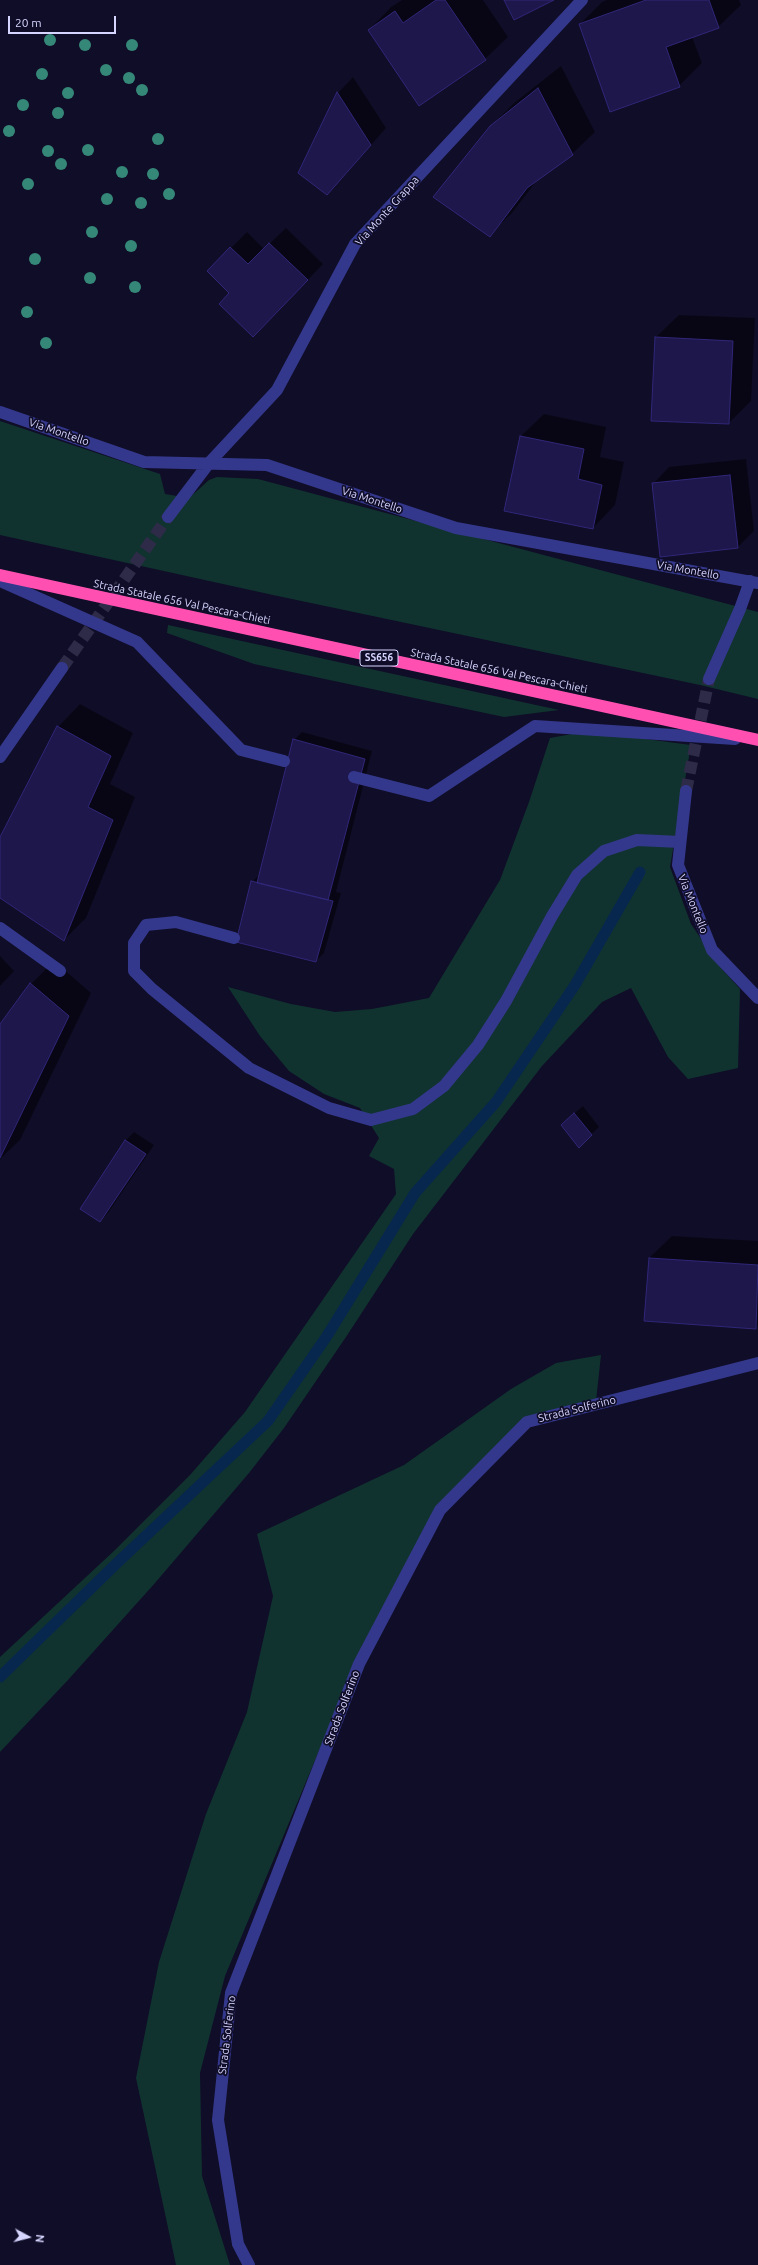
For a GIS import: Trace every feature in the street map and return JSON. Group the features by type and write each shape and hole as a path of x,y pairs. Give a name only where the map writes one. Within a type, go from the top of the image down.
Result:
{"highway":[{"name":"Strada Statale 656 Val Pescara-Chieti","path":"0,575 758,740"}],"street":[{"name":"Via Monte Grappa","path":"168,517 209,463 277,390 355,244 582,0"},
{"name":"Via Montello","path":"0,412 144,462 267,465 456,528 754,582 740,609 709,679"},
{"path":"0,581 136,642 242,750 284,761"},
{"path":"0,757 62,668"},
{"path":"354,778 429,796 535,726 758,740"},
{"name":"Via Montello","path":"686,791 678,865 712,950 758,998"},
{"path":"234,938 176,922 146,925 134,943 134,971 152,989 249,1068 328,1108 371,1120 413,1109 444,1086 478,1045 506,1001 552,916 577,876 604,851 637,840 680,842"},
{"path":"0,928 60,971"},
{"name":"Strada Solferino","path":"249,2265 238,2244 218,2120 231,1993 359,1664 440,1510 527,1422 758,1363"}],"green space":[{"path":"0,421 160,474 165,494 189,498 209,480 217,477 258,479 758,612 758,699 700,685 273,595 0,535"},
{"path":"168,625 559,710 504,717 254,664 167,633"},
{"path":"572,734 623,736 691,745 670,867 691,924 721,968 740,989 738,1068 688,1079 668,1057 631,988 602,1002 542,1066 413,1234 348,1334 284,1428 249,1473 155,1583 68,1680 0,1752 0,1657 115,1550 190,1475 245,1412 396,1194 394,1169 369,1156 379,1138 360,1108 324,1094 289,1071 260,1036 228,987 291,1004 335,1012 372,1009 429,998 500,880 529,802 550,738"},
{"path":"601,1355 596,1401 524,1422 436,1508 356,1662 225,1976 200,2073 202,2176 230,2265 176,2265 136,2078 159,1962 206,1814 247,1712 273,1596 257,1534 404,1465 511,1389 556,1363"}],"building":[{"path":"436,0 445,0 486,60 419,106 368,30 395,11 403,23"},
{"path":"504,0 554,0 514,20"},
{"path":"646,0 709,0 719,28 666,47 680,87 610,112 579,24"},
{"path":"538,88 573,155 527,188 490,237 433,197 490,126"},
{"path":"337,92 371,145 327,195 298,173"},
{"path":"269,243 308,280 253,337 219,304 229,293 207,271 230,247 248,264"},
{"path":"655,337 733,341 729,424 651,421"},
{"path":"520,436 584,449 578,479 602,485 593,529 504,511"},
{"path":"730,475 738,548 660,557 652,483"},
{"path":"57,726 111,756 88,807 113,820 64,941 0,898 0,837"},
{"path":"293,739 365,759 328,900 257,883"},
{"path":"251,881 333,901 316,962 236,942"},
{"path":"30,983 69,1016 0,1158 0,1024"},
{"path":"574,1113 592,1135 579,1148 561,1125"},
{"path":"125,1140 146,1154 100,1222 80,1209"},
{"path":"649,1258 758,1265 756,1329 644,1321"}],"waterway":[{"path":"0,1677 118,1562 268,1421 327,1336 415,1193 496,1102 575,985 640,872"}],"tunnel":[{"path":"62,668 168,517"},
{"path":"686,791 709,679"}]}
